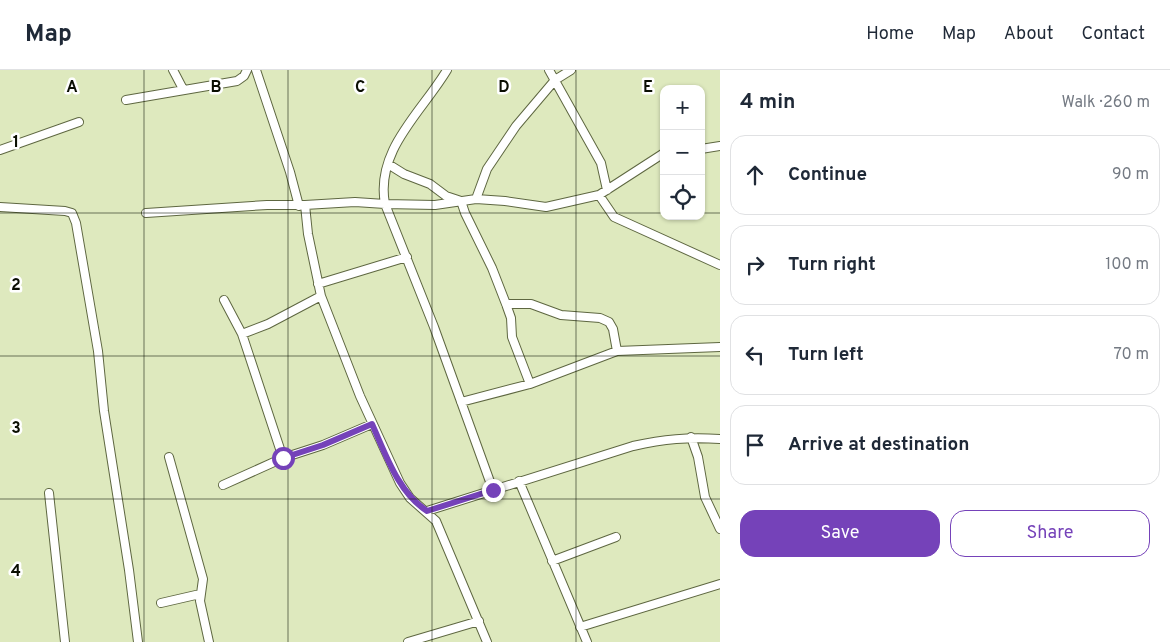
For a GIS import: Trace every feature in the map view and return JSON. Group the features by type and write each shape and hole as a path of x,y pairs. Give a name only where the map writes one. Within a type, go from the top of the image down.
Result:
{"street":[{"path":"173,70 183,89"},
{"path":"549,70 601,162 606,190"},
{"path":"476,199 487,168 516,126 555,80 571,70"},
{"path":"446,71 400,136 388,164 383,183 385,204 407,257 493,490"},
{"path":"126,100 237,81 245,73 257,73 302,205 321,296 340,348 372,424 400,483 410,498 427,511 436,521 487,642"},
{"path":"0,150 79,122"},
{"path":"705,148 720,146"},
{"path":"146,213 267,205 355,202 435,205 476,199 546,207 599,195 660,156"},
{"path":"388,164 404,174 430,184 446,196 461,201"},
{"path":"599,195 614,217 720,265"},
{"path":"461,201 464,213 492,268 506,304 511,318 512,337 530,384"},
{"path":"0,207 65,211 72,213 76,223 98,351 104,411 130,570 138,642"},
{"path":"318,284 407,257"},
{"path":"242,334 275,321 321,296"},
{"path":"224,300 242,334 283,458"},
{"path":"506,304 531,304 561,315 600,318 609,322 613,329 617,351"},
{"path":"461,402 530,384 617,351 720,347"},
{"path":"223,484 283,458 331,442 372,424"},
{"path":"427,511 656,440 690,437 720,439"},
{"path":"690,437 698,457 706,497 720,528"},
{"path":"169,457 203,579 200,601 209,642"},
{"path":"519,481 587,642"},
{"path":"49,493 65,642"},
{"path":"552,561 616,537"},
{"path":"580,627 720,584"},
{"path":"161,603 200,594"},
{"path":"408,642 479,621"}],"route":[{"path":"283,458 345,437 372,424 400,483 410,498 427,511 493,490"}]}
